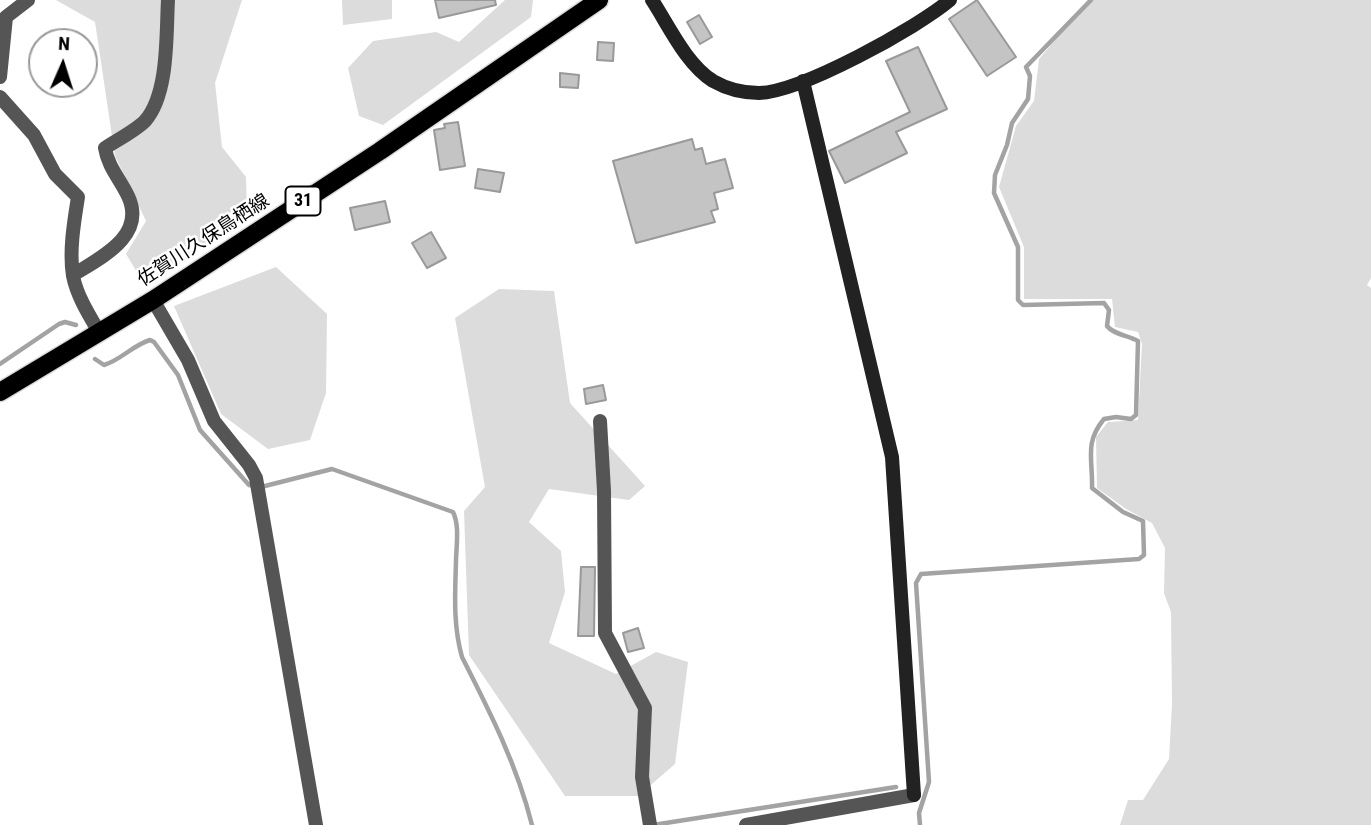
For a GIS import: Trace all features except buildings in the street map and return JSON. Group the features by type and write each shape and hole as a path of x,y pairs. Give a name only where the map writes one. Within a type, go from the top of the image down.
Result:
{"main road":[{"name":"佐賀川久保鳥栖線","path":"0,392 153,300 380,151 600,0"}],"street":[{"path":"0,77 6,17 28,0"},
{"path":"73,275 118,246 131,225 133,212 129,197 107,162 105,148 145,121 155,102 164,71 168,0"},
{"path":"652,0 692,61 711,80 735,91 761,93 803,81 853,60 950,0"},
{"path":"746,825 914,795 892,457 803,81"},
{"path":"0,97 34,135 55,174 78,197 73,229 73,275 81,298 99,332"},
{"path":"153,300 188,360 214,422 249,465 256,478 316,825"},
{"path":"600,421 604,491 605,634 645,708 642,777 650,822"}],"shaded area":[{"path":"56,0 242,0 215,83 222,147 246,177 247,213 146,287 126,254 146,221 115,156 95,22"},
{"path":"342,0 392,0 392,19 343,25"},
{"path":"505,0 533,0 531,17 383,125 359,116 348,68 373,41 436,32 459,42"},
{"path":"1089,0 1371,0 1371,278 1367,285 1371,288 1371,825 1120,825 1128,800 1143,800 1169,759 1172,704 1171,612 1164,593 1165,548 1152,523 1126,509 1097,488 1096,437 1108,422 1138,420 1142,344 1138,332 1115,327 1112,299 1024,299 1024,247 999,187 1016,126 1034,101 1039,59"},
{"path":"276,267 327,314 326,393 310,440 268,449 221,414 174,306"},
{"path":"499,289 554,291 570,403 645,486 629,500 549,489 529,522 561,551 565,592 549,643 616,674 656,652 688,662 675,764 638,796 565,796 469,655 464,511 485,487 455,318"}],"waterway":[{"path":"920,825 919,813 929,782 916,583 921,574 1139,559 1144,555 1143,521 1123,512 1092,488 1091,460 1094,436 1104,419 1131,419 1136,415 1138,341 1107,326 1109,310 1104,303 1023,305 1018,300 1018,247 994,193 995,175 1012,123 1028,99 1030,76 1026,67 1091,0"},
{"path":"0,364 59,324 65,322 76,325"},
{"path":"95,359 104,365 144,342 154,342 178,375 200,430 249,485 261,487 332,469 453,512 457,530 456,621 462,657 511,760 532,825"},
{"path":"653,825 896,787"}]}
